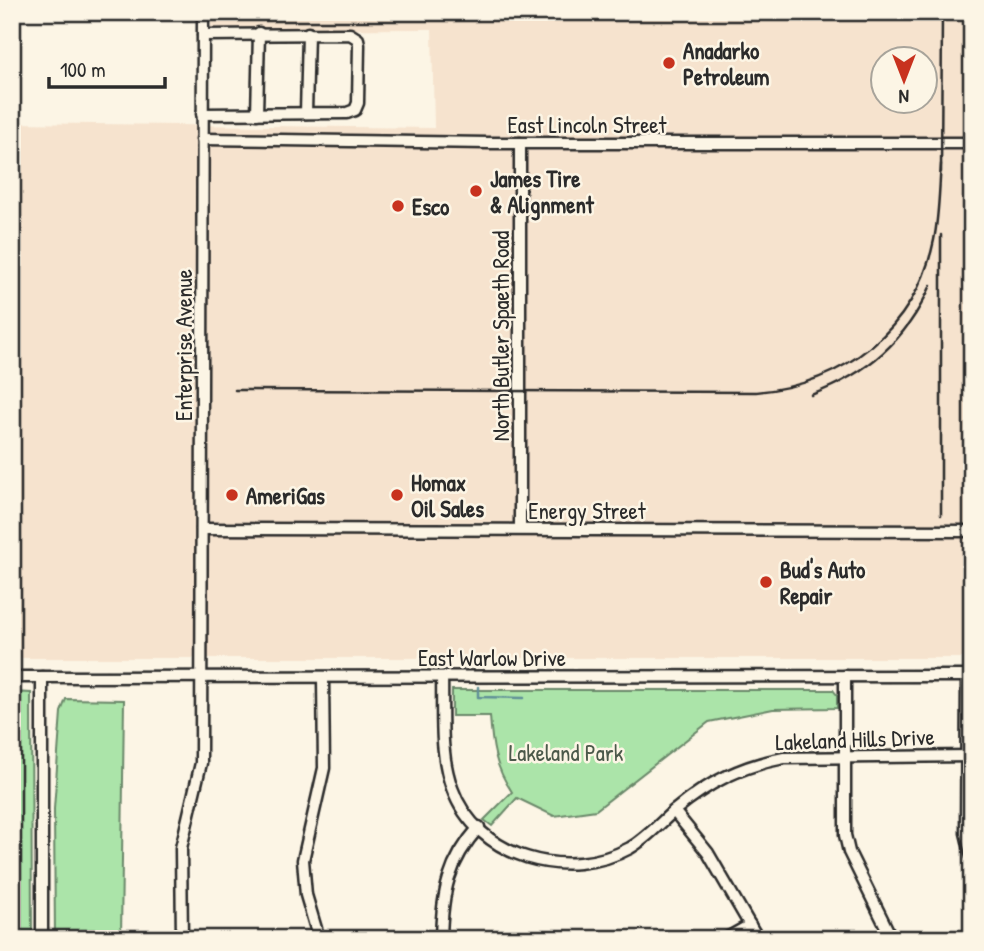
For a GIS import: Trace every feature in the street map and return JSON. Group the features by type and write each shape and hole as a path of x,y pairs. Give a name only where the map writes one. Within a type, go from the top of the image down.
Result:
{"street":[{"name":"Enterprise Avenue","path":"181,939 181,848 201,763 203,12"},
{"path":"257,114 259,33"},
{"path":"306,113 308,33"},
{"path":"202,114 346,113 355,110 358,103 358,39 350,34 203,35"},
{"name":"East Lincoln Street","path":"202,139 520,143 972,143"},
{"name":"North Butler Spaeth Road","path":"520,143 520,529"},
{"name":"Energy Street","path":"202,529 972,531"},
{"path":"845,676 845,835 849,852 892,939"},
{"path":"970,676 966,834 972,857"},
{"name":"East Warlow Drive","path":"12,677 970,676"},
{"path":"41,939 42,677"},
{"name":"Lakeland Hills Drive","path":"442,677 446,767 452,790 464,811 501,846 527,859 555,864 581,864 606,859 631,847 709,784 757,763 784,758 969,756"},
{"path":"319,939 306,895 303,860 324,768 323,678"},
{"path":"674,811 708,853 758,939"},
{"path":"442,939 442,900 450,872 479,827"},
{"path":"725,939 750,925"}],"shaded area":[{"path":"211,12 972,12 972,658 12,658 12,123 434,128 432,29 211,30"}],"green space":[{"name":"Lakeland Park","path":"452,690 833,690 837,695 837,708 773,709 709,722 596,810 554,816 517,798 492,826 484,820 512,792 495,756 490,716 452,716"},
{"path":"12,692 31,693 32,939 12,939"},
{"path":"66,699 124,700 121,939 55,939 54,809 61,712"}],"waterway":[{"path":"478,687 478,697 524,698"}],"railway":[{"path":"941,172 942,12"},
{"path":"235,390 756,392 788,387 846,364 871,346 893,325 911,300 925,272 934,240 941,164"},
{"path":"941,235 941,515"},
{"path":"811,395 850,377 883,353 910,323 931,285"}],"place":[{"name":"Anadarko Petroleum","path":"669,63"},
{"name":"James Tire & Alignment","path":"476,191"},
{"name":"Esco","path":"398,206"},
{"name":"AmeriGas","path":"232,495"},
{"name":"Homax Oil Sales","path":"397,495"},
{"name":"Bud's Auto Repair","path":"766,582"}]}
